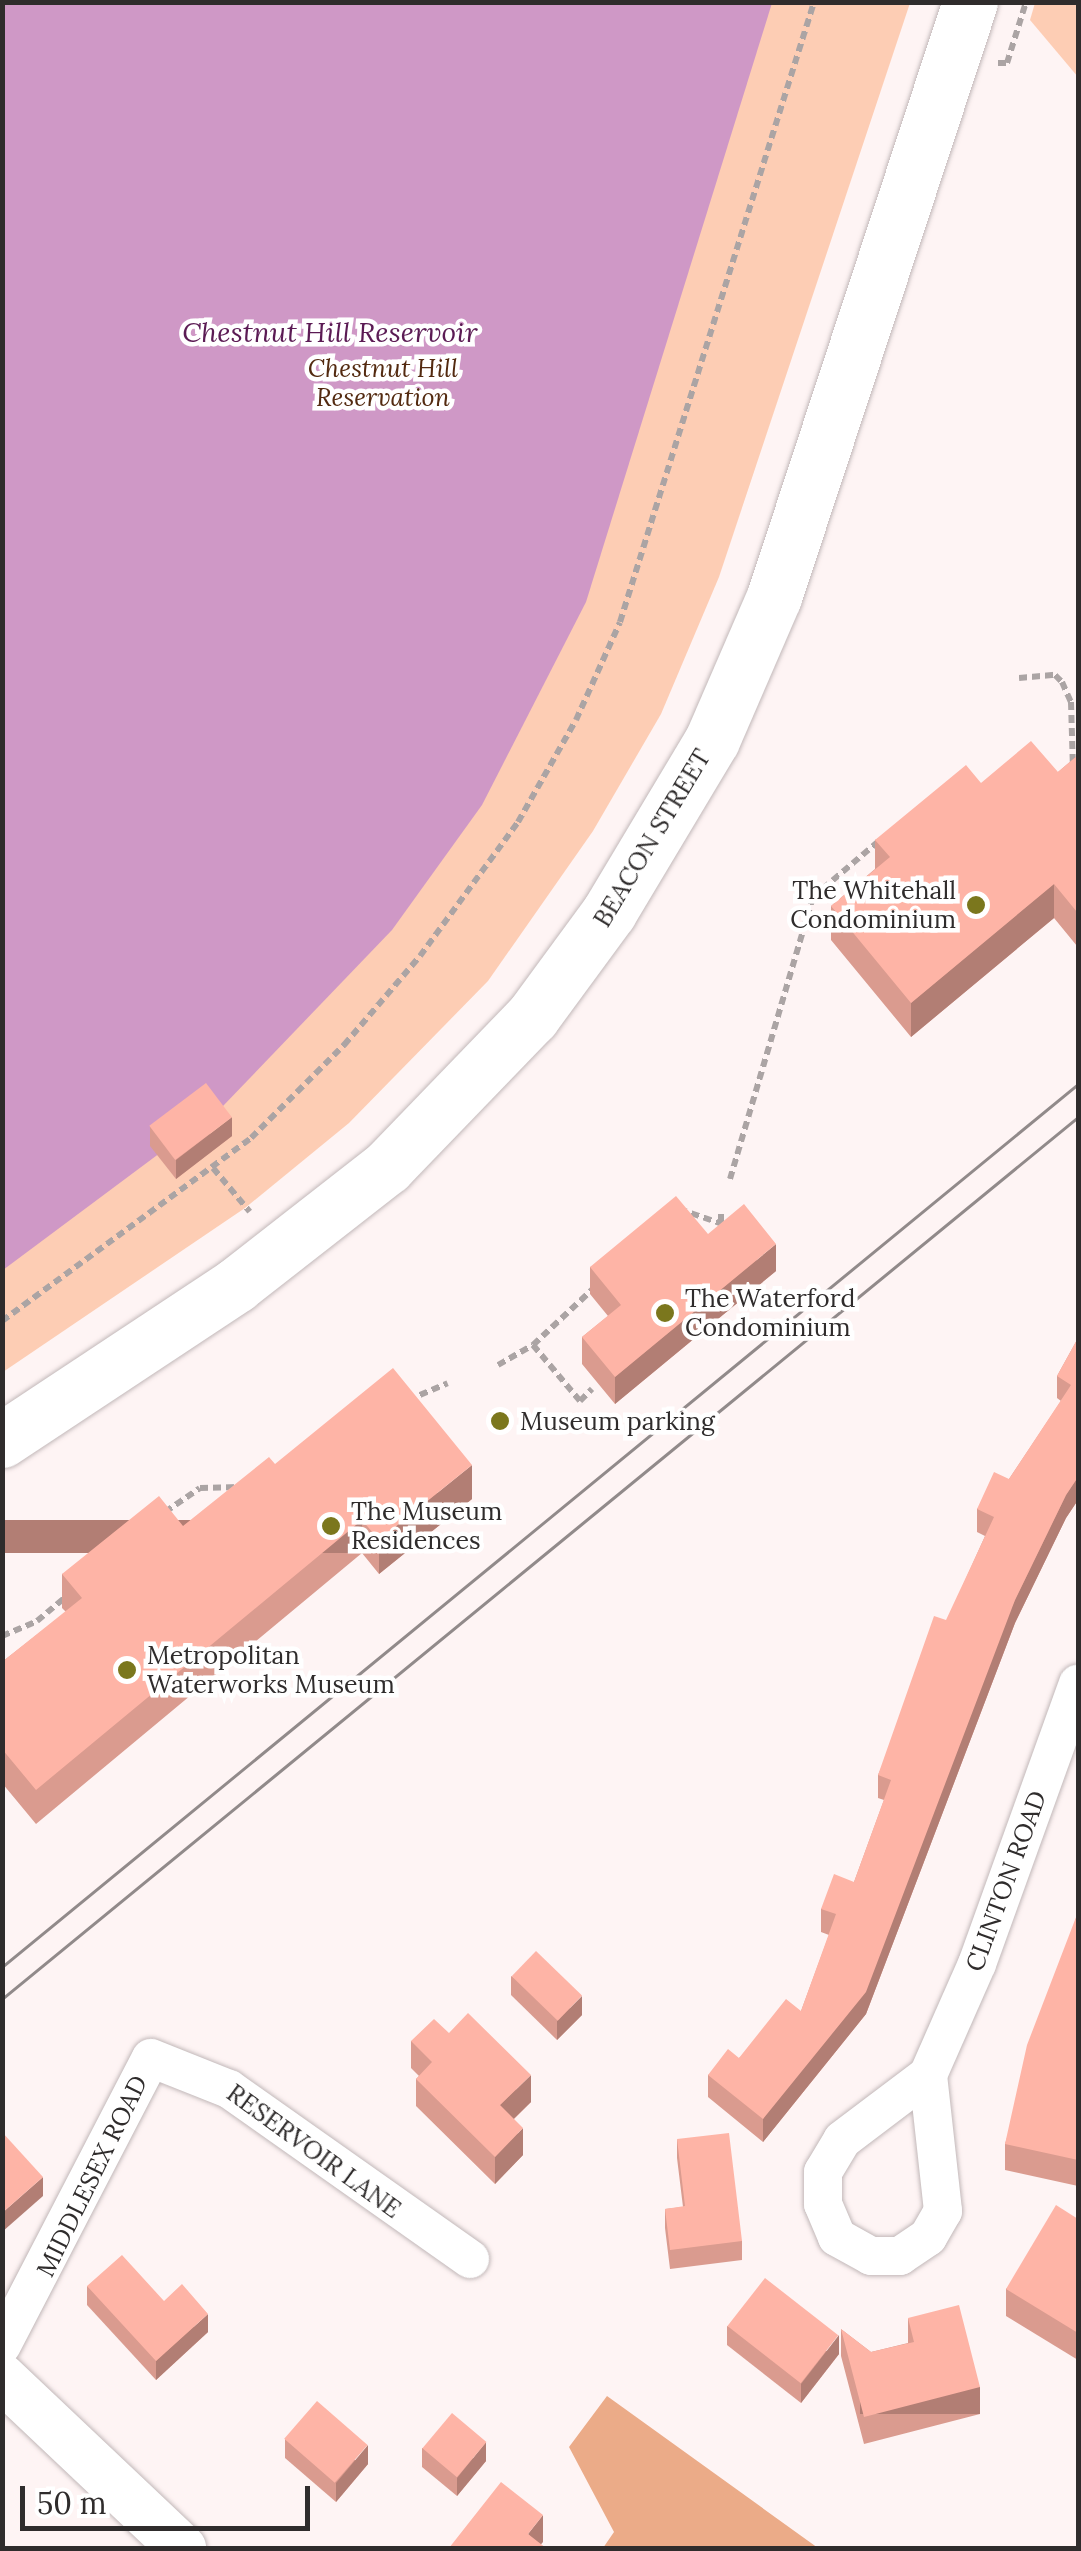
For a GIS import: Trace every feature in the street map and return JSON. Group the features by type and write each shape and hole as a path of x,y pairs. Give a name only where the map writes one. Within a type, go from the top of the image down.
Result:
{"main road":[{"name":"BEACON STREET","path":"2,1440 250,1274 387,1166 532,1017 609,912 712,740 774,597 970,2"}],"street":[{"name":"CLINTON ROAD","path":"928,2075 943,2211 928,2237 900,2256 871,2256 837,2237 823,2204 823,2172 842,2140 928,2075 977,1964 1078,1684"},
{"name":"RESERVOIR LANE","path":"151,2058 229,2089 470,2260"},
{"name":"MIDDLESEX ROAD","path":"2,2345 151,2058"},
{"path":"2,2378 182,2548"}],"path":[{"path":"2,1321 214,1168 344,1045 420,956 518,822 576,720 653,526 814,2"},
{"path":"1003,65 1026,2"},
{"path":"1020,678 1055,675 1075,705 1073,771"},
{"path":"730,1180 814,896 892,830"},
{"path":"214,1168 250,1212"},
{"path":"664,1220 687,1209 721,1225 747,1229"},
{"path":"721,1214 721,1225"},
{"path":"498,1365 533,1345 610,1275"},
{"path":"533,1345 580,1401 592,1389"},
{"path":"396,1408 448,1383"},
{"path":"153,1522 200,1488 258,1486"},
{"path":"2,1636 37,1621 81,1584"}],"green space":[{"name":"Chestnut Hill Reservoir","path":"3,3 910,3 719,577 661,714 593,831 488,981 349,1123 245,1208 3,1372"},
{"path":"1035,3 1078,3 1078,77 1030,20"}],"shaded area":[{"path":"607,2396 818,2548 603,2548 614,2532 569,2447"}],"water":[{"name":"Chestnut Hill Reservoir","path":"3,3 772,3 586,602 482,805 392,930 223,1106 3,1270"}],"building":[{"name":"The Whitehall Condominium","path":"1031,741 1058,772 1078,755 1078,910 1054,884 911,1003 831,906 890,857 875,840 966,765 981,783"},
{"path":"206,1083 232,1117 175,1160 149,1126"},
{"name":"The Waterford Condominium","path":"676,1196 708,1234 744,1204 776,1244 615,1377 582,1337 621,1305 590,1267"},
{"path":"1078,1338 1078,1477 1015,1600 866,1992 763,2119 708,2075 728,2049 739,2058 786,1999 801,2011 836,1914 821,1909 834,1874 854,1882 891,1780 878,1775 934,1616 946,1620 994,1517 977,1509 994,1472 1009,1479 1071,1385 1057,1376"},
{"path":"393,1368 472,1465 379,1540 362,1520 36,1790 2,1749 2,1662 82,1598 62,1574 159,1496 183,1526 269,1457 275,1464"},
{"path":"1078,1912 1078,2160 1005,2144 1027,2045"},
{"path":"536,1951 582,1995 558,2021 512,1976"},
{"path":"468,2013 531,2075 500,2105 523,2128 495,2157 416,2079 432,2062 411,2041 434,2019 449,2033"},
{"path":"2,2132 43,2177 2,2213"},
{"path":"729,2133 742,2241 670,2250 665,2209 685,2206 677,2139"},
{"path":"1056,2205 1078,2219 1078,2333 1006,2289"},
{"path":"122,2255 164,2301 182,2284 208,2314 156,2361 87,2286"},
{"path":"765,2278 838,2335 801,2383 727,2326"},
{"path":"959,2305 980,2387 864,2417 841,2329 871,2352 914,2342 908,2318"},
{"path":"317,2401 368,2445 335,2483 284,2439"},
{"path":"452,2413 486,2442 457,2477 422,2448"},
{"path":"501,2482 543,2515 528,2534 546,2548 449,2548"}],"tram line":[{"path":"2,1967 1078,1084"},
{"path":"2,1999 1078,1117"}],"place":[{"name":"The Whitehall Condominium","path":"976,905"},
{"name":"The Waterford Condominium","path":"665,1313"},
{"name":"Museum parking","path":"500,1421"},
{"name":"The Museum Residences","path":"331,1526"},
{"name":"Metropolitan Waterworks Museum","path":"127,1670"}],"park label":[{"name":"Chestnut Hill Reservation","path":"383,384"}]}
